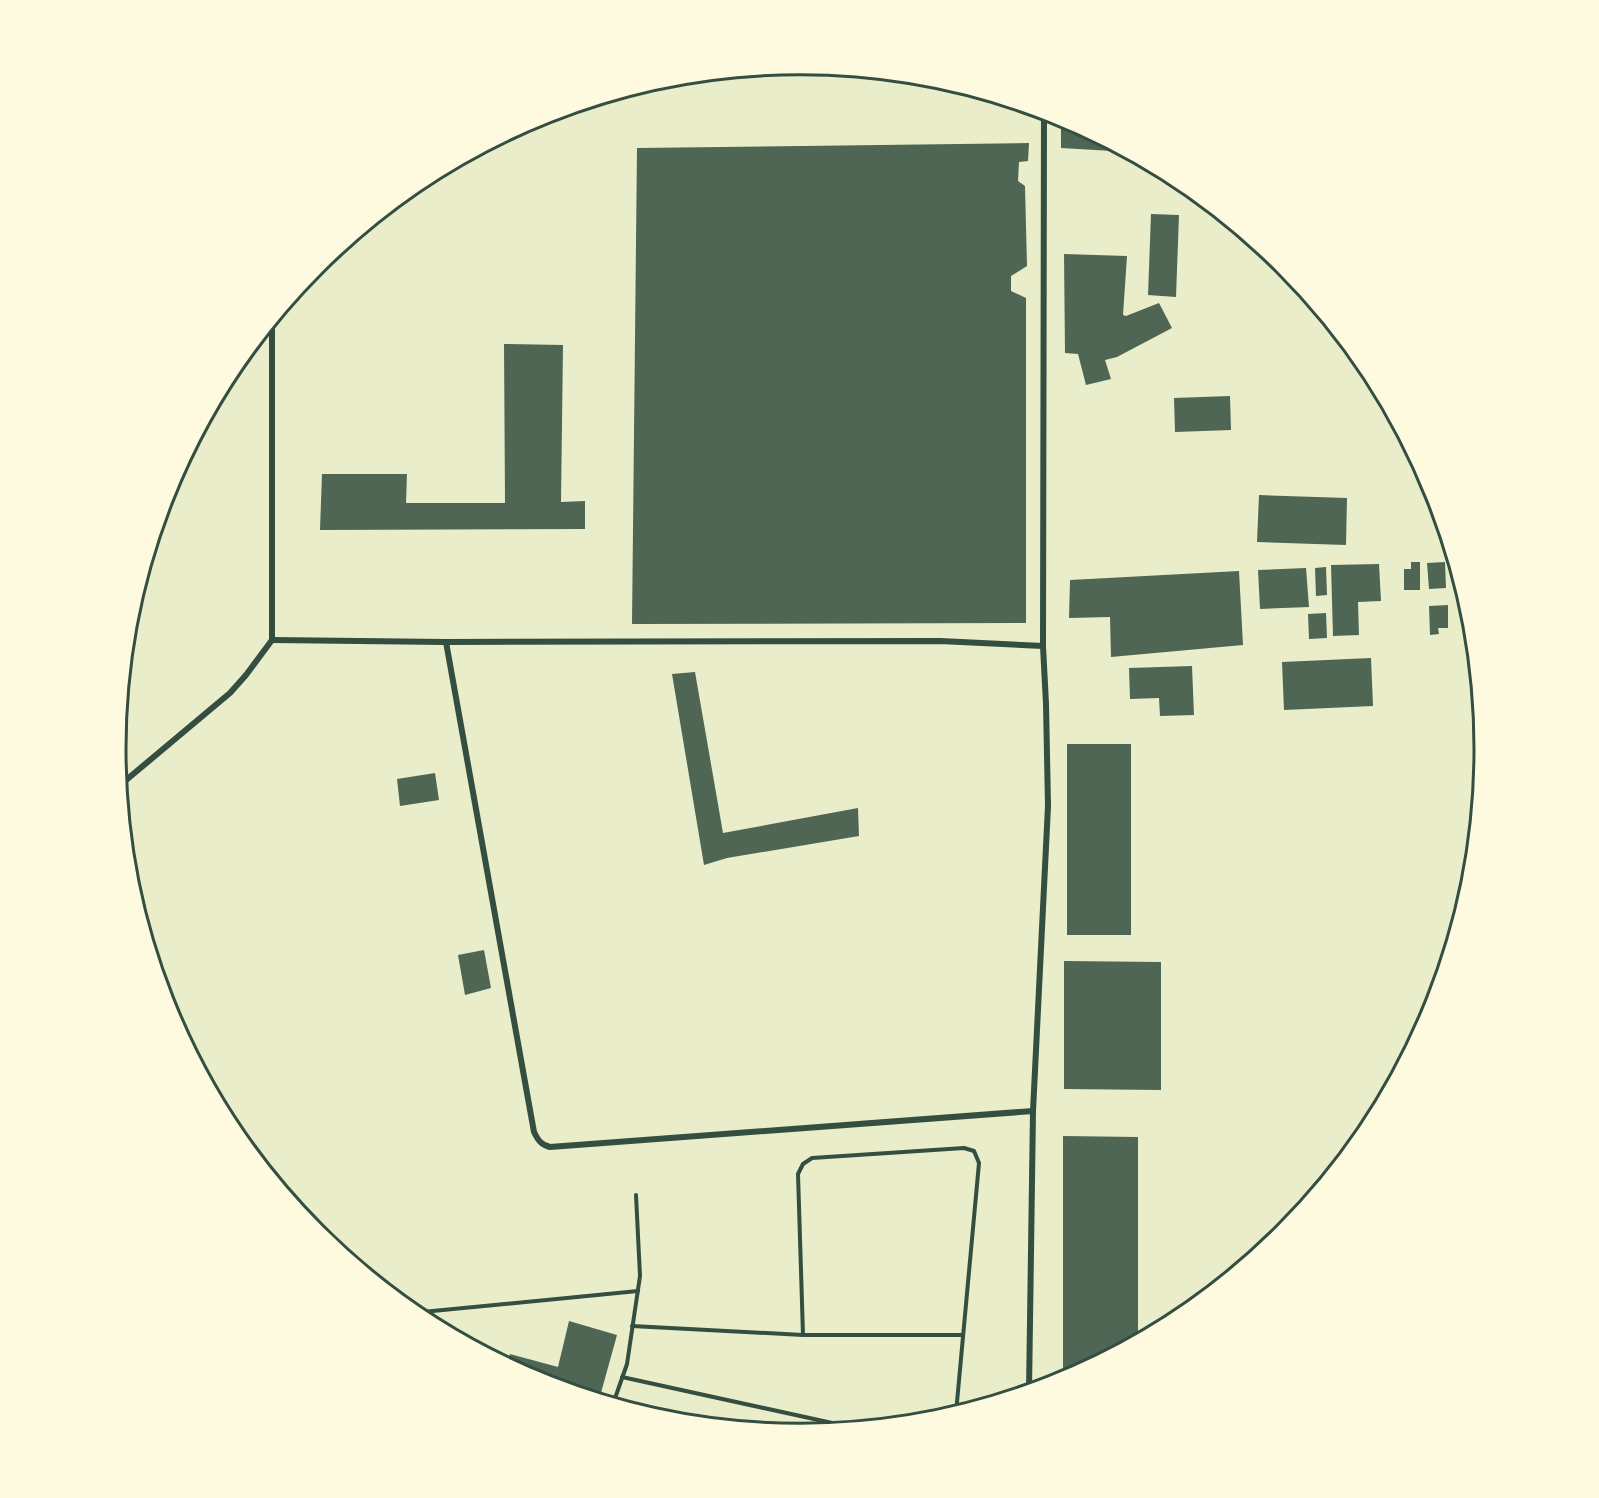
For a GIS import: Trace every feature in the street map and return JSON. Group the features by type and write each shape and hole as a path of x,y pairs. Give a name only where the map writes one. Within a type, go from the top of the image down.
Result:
{"street":[{"path":"1029,1382 1032,1111 1048,806 1043,646 1044,121"},
{"path":"127,780 230,693 272,640 272,330"},
{"path":"272,640 940,641 1043,646"},
{"path":"446,642 534,1131 537,1140 542,1145 550,1148 1032,1111"}],"lane":[{"path":"803,1335 798,1174 803,1164 812,1158 964,1148 974,1151 979,1163 957,1404"},
{"path":"615,1397 627,1364 640,1276 636,1195"},
{"path":"429,1311 638,1291"},
{"path":"632,1326 803,1335 963,1335"},
{"path":"622,1377 829,1422"}],"building":[{"path":"1061,128 1109,151 1061,148"},
{"path":"1029,143 1028,161 1019,162 1018,181 1025,186 1027,266 1011,276 1011,291 1026,298 1026,623 632,624 637,148"},
{"path":"1151,214 1179,215 1176,297 1148,295"},
{"path":"1064,254 1127,256 1123,315 1126,316 1159,303 1172,328 1117,357 1105,360 1111,379 1086,385 1078,354 1065,353"},
{"path":"504,344 563,345 561,502 585,501 585,529 320,530 322,474 407,474 406,503 505,503"},
{"path":"1230,396 1231,430 1175,432 1174,398"},
{"path":"1259,495 1347,498 1346,545 1257,542"},
{"path":"1411,562 1420,562 1420,590 1404,590 1404,569 1411,569"},
{"path":"1445,562 1446,588 1429,589 1427,563"},
{"path":"1379,564 1381,601 1358,602 1359,635 1333,636 1331,565"},
{"path":"1326,567 1327,595 1316,596 1315,568"},
{"path":"1306,568 1309,607 1260,609 1258,570"},
{"path":"1239,571 1243,645 1111,657 1110,617 1069,618 1070,580"},
{"path":"1448,605 1448,628 1438,628 1439,634 1430,635 1429,606"},
{"path":"1326,613 1327,638 1309,639 1308,614"},
{"path":"1371,658 1373,706 1284,710 1282,662"},
{"path":"1192,666 1194,715 1160,716 1159,698 1130,699 1129,668"},
{"path":"695,672 723,833 858,808 859,836 727,858 704,865 672,674"},
{"path":"1067,744 1131,744 1131,935 1067,935"},
{"path":"435,773 439,800 400,806 397,779"},
{"path":"484,950 491,988 465,995 458,955"},
{"path":"1064,961 1161,962 1161,1090 1064,1089"},
{"path":"1063,1136 1138,1137 1138,1332 1063,1369"},
{"path":"569,1321 617,1335 601,1393 542,1372 509,1357 510,1354 558,1367"}]}
